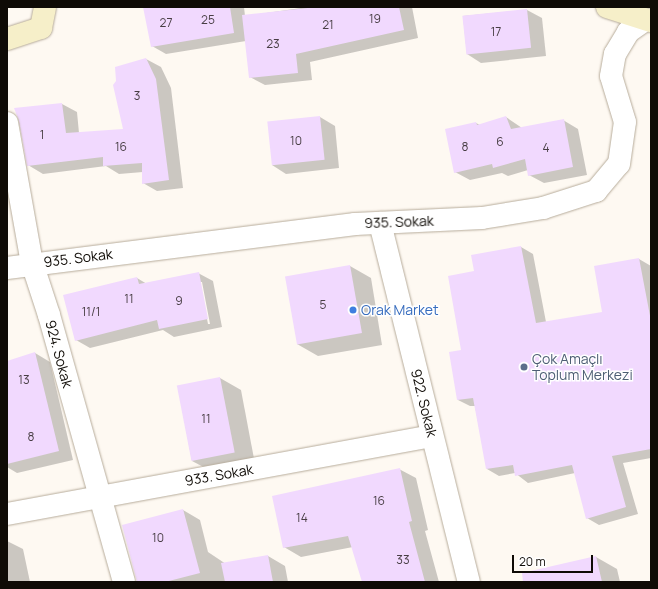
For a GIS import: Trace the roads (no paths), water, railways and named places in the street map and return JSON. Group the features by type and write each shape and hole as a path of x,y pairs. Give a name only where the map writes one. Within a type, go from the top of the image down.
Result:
{"street":[{"path":"7,39 41,28 45,7"},
{"path":"607,7 648,20"},
{"name":"935. Sokak","path":"7,268 32,263 380,223 482,218 543,208 596,191 620,164 625,122 611,76 615,54 628,32 648,20"},
{"name":"924. Sokak","path":"7,123 32,263 49,315 98,496 124,582"},
{"name":"922. Sokak","path":"380,223 469,582"},
{"name":"933. Sokak","path":"7,514 98,496 432,436"}],"place":[{"name":"Orak Market","path":"353,310"},
{"name":"Çok Amaçlı Toplum Merkezi","path":"524,367"}]}
